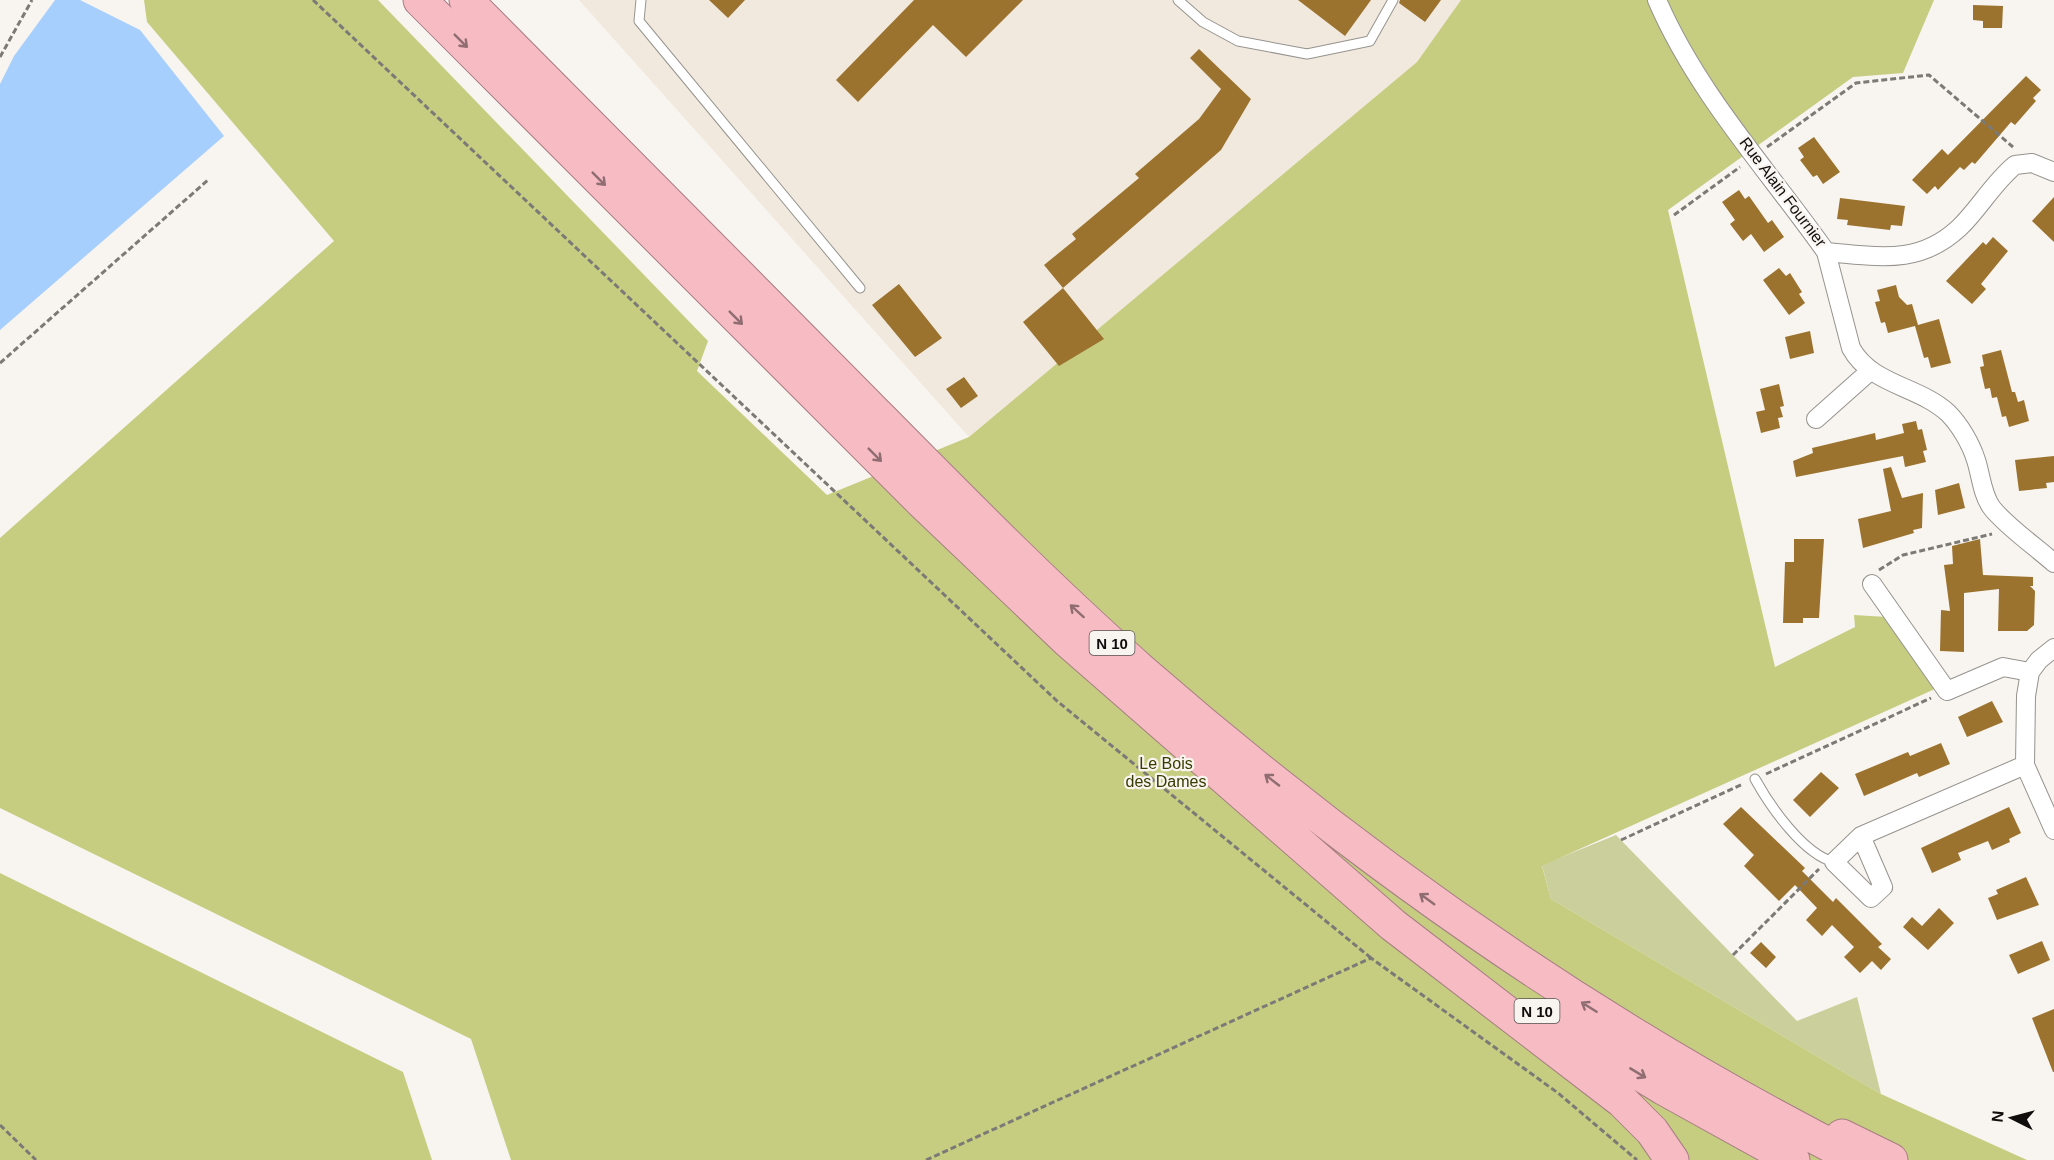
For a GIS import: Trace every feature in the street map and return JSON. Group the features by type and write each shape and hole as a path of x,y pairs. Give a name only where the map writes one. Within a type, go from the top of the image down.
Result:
{"highway":[{"name":"N 10","path":"420,0 921,501 1068,641 1296,838 1443,949 1572,1034 1663,1088 1793,1160"},
{"name":"N 10","path":"466,0 1028,566 1142,670 1261,771 1425,898 1542,978 1628,1031 1810,1136 1859,1160"},
{"path":"1296,838 1392,925 1622,1101 1652,1131 1672,1160"},
{"path":"1628,1031 1892,1160"}],"street":[{"name":"Rue Alain Fournier","path":"1657,0 1674,41 1700,81 1826,252 1889,256 1919,254 1958,229 2015,165 2032,163"},
{"path":"2032,163 2054,172"},
{"path":"1826,252 1851,348 1858,361 1870,371 1934,403 1949,414 1962,431 1975,457 1992,508 2054,563"},
{"path":"1816,419 1870,371"},
{"path":"1872,584 1947,691 2003,667 2030,672"},
{"path":"2054,648 2038,660 2030,672 2026,696 2025,765 2054,830"},
{"path":"1862,836 1883,886 1871,898 1831,861 1862,836 2025,765"}],"lane":[{"path":"641,0 639,21 860,288"},
{"path":"1178,0 1203,22 1238,41 1307,54 1370,41 1393,0"},
{"path":"1755,779 1779,817 1818,855 1831,861"}],"path":[{"path":"0,57 32,0"},
{"path":"314,0 1057,701 1371,958 1558,1093 1637,1160"},
{"path":"1674,215 1856,83 1929,75 2032,163"},
{"path":"0,363 208,180"},
{"path":"1872,584 1877,572 1903,555 2015,528"},
{"path":"1621,840 1947,691"},
{"path":"1733,955 1831,861"},
{"path":"926,1160 1371,958"},
{"path":"0,1125 36,1160"}],"shaded area":[{"path":"579,0 1461,0 1417,62 969,437"}],"green space":[{"name":"Le Bois des Dames","path":"144,0 378,0 708,341 697,371 827,495 969,437 1417,62 1461,0 1934,0 1903,73 1853,77 1668,210 1775,667 1855,627 1854,615 1887,617 1937,688 1542,866 1551,899 1881,1094 2027,1160 511,1160 471,1039 0,808 0,538 334,241 147,22"},
{"path":"1616,835 1797,1021 1857,997 1881,1094 1551,899 1542,865"},
{"path":"0,873 403,1072 432,1160 0,1160"}],"water":[{"path":"55,0 80,0 140,30 224,136 0,330 0,84 14,56"}],"building":[{"path":"709,0 745,0 728,18"},
{"path":"914,0 1023,0 966,57 933,25 858,102 836,80"},
{"path":"1298,0 1371,0 1345,36"},
{"path":"1400,0 1441,0 1425,22 1399,3"},
{"path":"1973,5 2003,6 2002,28 1983,28 1983,21 1973,20"},
{"path":"1199,49 1251,99 1221,150 1063,288 1044,265 1076,239 1072,234 1139,178 1135,174 1199,119 1221,89 1190,58"},
{"path":"2026,76 2041,90 2033,98 2036,101 2015,125 2011,122 1975,164 1972,162 1964,170 1960,167 1938,190 1935,186 1927,194 1912,180 1942,149 1948,155"},
{"path":"1814,137 1840,172 1823,184 1817,175 1813,177 1800,160 1804,157 1798,148"},
{"path":"1739,190 1745,199 1749,196 1768,223 1772,220 1784,237 1764,252 1751,234 1743,241 1730,224 1735,220 1722,202"},
{"path":"2054,197 2054,242 2032,221"},
{"path":"1840,198 1905,206 1902,226 1891,225 1890,230 1847,225 1848,220 1837,219"},
{"path":"1993,237 2008,251 1981,284 1986,289 1972,304 1946,281 1983,242 1986,245"},
{"path":"1779,268 1786,276 1790,273 1802,292 1799,294 1805,303 1789,315 1763,280"},
{"path":"899,284 942,338 915,357 872,305"},
{"path":"1896,285 1899,297 1907,305 1912,304 1918,325 1939,319 1951,363 1931,368 1928,357 1924,358 1915,326 1888,333 1885,322 1881,323 1875,302 1880,301 1877,290"},
{"path":"1063,288 1104,339 1059,366 1023,322"},
{"path":"1810,331 1814,353 1790,359 1785,337"},
{"path":"2001,350 2012,392 2015,392 2018,402 2024,400 2029,421 2009,427 2006,416 2002,417 1997,397 1992,398 1990,388 1985,389 1980,367 1984,366 1982,355"},
{"path":"964,377 978,396 961,408 946,389"},
{"path":"1779,384 1784,406 1780,407 1783,417 1778,418 1780,428 1761,433 1756,412 1765,410 1760,389"},
{"path":"1916,421 1918,430 1922,429 1927,450 1923,451 1926,462 1905,467 1903,456 1796,477 1793,461 1813,453 1812,448 1875,433 1876,440 1904,433 1902,424"},
{"path":"2054,456 2054,482 2046,483 2047,488 2019,491 2015,460"},
{"path":"1891,467 1902,498 1923,493 1922,528 1913,530 1914,533 1863,548 1858,519 1891,511 1883,469"},
{"path":"1959,483 1965,508 1938,515 1935,490"},
{"path":"1794,539 1824,539 1819,618 1803,618 1803,623 1783,623 1785,562 1794,562"},
{"path":"1980,539 1983,575 2033,577 2033,586 2030,586 2035,591 2034,625 2027,631 1998,631 1999,589 1964,593 1964,652 1940,651 1941,610 1950,611 1944,565 1953,564 1952,546"},
{"path":"1992,701 2003,722 1967,737 1958,717"},
{"path":"1941,743 1950,764 1919,777 1917,773 1864,796 1855,774 1908,752 1910,756"},
{"path":"1821,772 1839,788 1810,817 1793,800"},
{"path":"1741,807 1805,868 1802,871 1833,902 1836,898 1882,944 1878,947 1891,959 1881,970 1872,961 1860,973 1844,957 1854,947 1832,925 1822,936 1806,920 1817,908 1795,885 1779,901 1744,866 1754,855 1723,824"},
{"path":"2009,807 2021,833 2009,839 2010,842 1992,850 1988,841 1958,853 1961,860 1932,873 1921,848"},
{"path":"2026,877 2039,905 1997,920 1988,898 1998,894 1996,890"},
{"path":"1939,908 1954,923 1928,950 1903,927 1912,917 1922,926"},
{"path":"2042,941 2050,960 2018,974 2009,955"},
{"path":"1761,942 1776,957 1766,968 1750,953"},
{"path":"2054,1009 2054,1072 2053,1072 2032,1018"}]}
